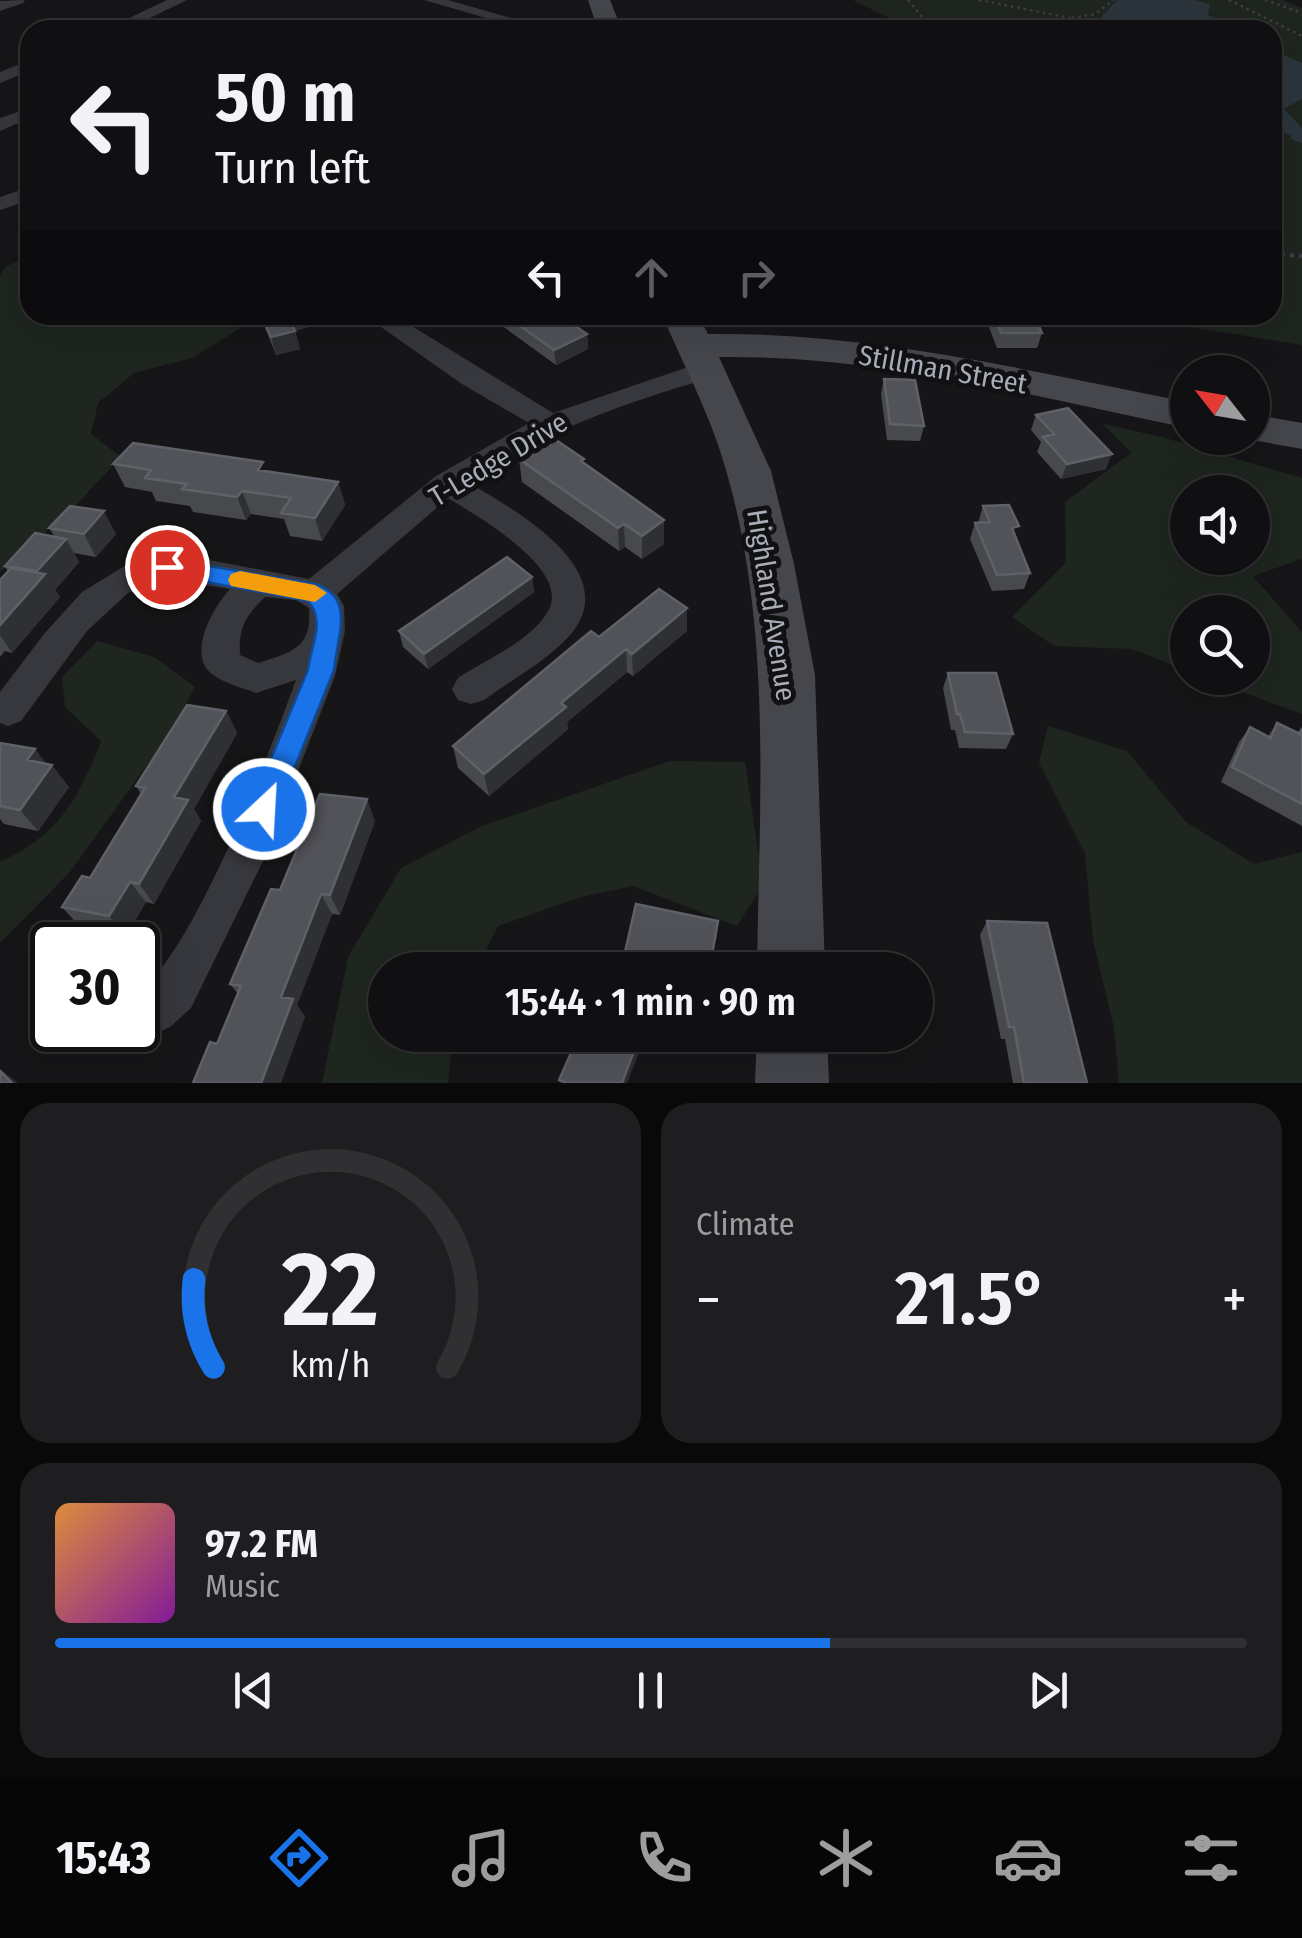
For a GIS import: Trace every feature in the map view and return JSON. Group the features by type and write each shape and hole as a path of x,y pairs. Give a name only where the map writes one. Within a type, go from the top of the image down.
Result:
{"street":[{"path":"0,6 18,0"},
{"path":"135,20 180,0"},
{"path":"431,0 509,20"},
{"path":"474,20 488,14"},
{"path":"400,325 472,378 552,424"},
{"name":"Stillman Street","path":"694,344 774,343 834,349 1170,411"},
{"name":"T-Ledge Drive","path":"315,593 448,482 552,424 640,389 694,344"},
{"name":"Highland Avenue","path":"694,344 748,471 763,524 788,675 791,952"},
{"path":"1270,430 1302,436"},
{"path":"448,482 510,523 557,564 570,582 571,600 563,618 471,689"},
{"path":"8,710 86,610 129,576 167,567 315,593 328,608 331,623 321,670 292,750 223,898 175,990 160,1005"},
{"path":"258,584 234,606 218,634 224,662 256,678 298,665 323,647"},
{"path":"792,1052 792,1083"}],"path":[{"path":"908,0 924,20"},
{"path":"979,0 1070,18 1095,14 1114,1"},
{"path":"1229,0 1270,20"},
{"path":"1265,0 1302,12"}],"shaded area":[{"path":"853,0 1117,0 1098,20 893,20"},
{"path":"1117,0 1194,0 1210,4 1208,15 1221,20 1098,20"},
{"path":"1194,0 1282,0 1302,8 1302,63 1282,54 1282,20 1220,20 1207,15 1210,4"},
{"path":"1282,54 1302,63 1302,99 1284,109 1302,128 1302,137 1282,131"},
{"path":"1302,99 1302,345 1178,325 1282,325 1282,114 1289,114 1283,109"},
{"path":"20,260 20,325 241,325 192,358 134,373 98,403 91,434 121,457 76,505 0,572 0,276 5,267"},
{"path":"1103,424 1162,437 1170,439 1170,455 1223,455 1302,478 1302,559 1270,570 1270,475 1170,475 1170,575 1256,575 1253,576 1270,595 1170,595 1170,664 1132,649 1054,646 1012,617 1066,562 1065,502 1131,453"},
{"path":"1270,595 1302,632 1302,714 1250,695 1270,695"},
{"path":"97,641 154,657 195,687 170,733 70,872 0,943 0,862 37,840 64,813 101,741 65,707 62,677"},
{"path":"1048,726 1127,751 1186,822 1254,864 1302,852 1302,1083 1119,1083 1114,1028 1093,940 1085,853 1039,763"},
{"path":"670,761 745,762 763,885 737,926 633,886 581,897 498,926 485,952 368,952 368,1052 451,1052 448,1083 322,1083 348,957 401,868 482,826"}],"building":[{"path":"266,325 292,325 295,331 271,337"},
{"path":"519,325 574,325 587,334 554,350"},
{"path":"998,325 1038,325 1042,333 1001,333"},
{"path":"884,379 915,380 924,426 890,424"},
{"path":"1068,408 1112,454 1067,464 1043,437 1054,434 1036,415"},
{"path":"553,438 664,520 642,536 624,524 618,528 519,459"},
{"path":"133,443 263,462 258,470 338,482 315,518 281,513 291,498 242,491 237,497 182,489 187,484 145,478 151,470 113,464"},
{"path":"1009,505 1019,526 1012,528 1030,573 997,575 975,523 990,522 983,506"},
{"path":"70,506 104,511 84,534 49,528"},
{"path":"35,533 66,539 37,571 5,566"},
{"path":"507,557 532,577 424,654 399,631"},
{"path":"11,568 45,574 0,625 0,580"},
{"path":"659,589 687,608 632,654 626,649 561,703 566,707 484,774 453,746 591,631 599,637"},
{"path":"948,673 996,673 1013,734 965,732"},
{"path":"187,705 226,711 174,797 188,800 139,884 130,882 109,916 62,907 82,876 90,878 145,788 136,786"},
{"path":"1277,723 1300,734 1302,729 1302,804 1232,767 1250,727 1271,738"},
{"path":"0,743 35,749 27,760 52,765 20,810 0,806"},
{"path":"320,794 367,799 330,895 321,894 281,997 293,999 261,1083 193,1083 210,1042 217,1044 241,986 230,984 271,889 280,890"},
{"path":"636,904 718,921 712,952 625,952"},
{"path":"987,921 1047,923 1087,1083 1024,1083"},
{"path":"571,1052 634,1052 622,1083 559,1080"},
{"path":"0,1071 12,1083 0,1083"}],"waterway":[{"path":"1294,137 1302,140"}],"slow traffic":[{"path":"240,580 315,593"}],"route":[{"path":"167,567 315,593 328,608 331,623 321,670 292,750 264,809"}]}
